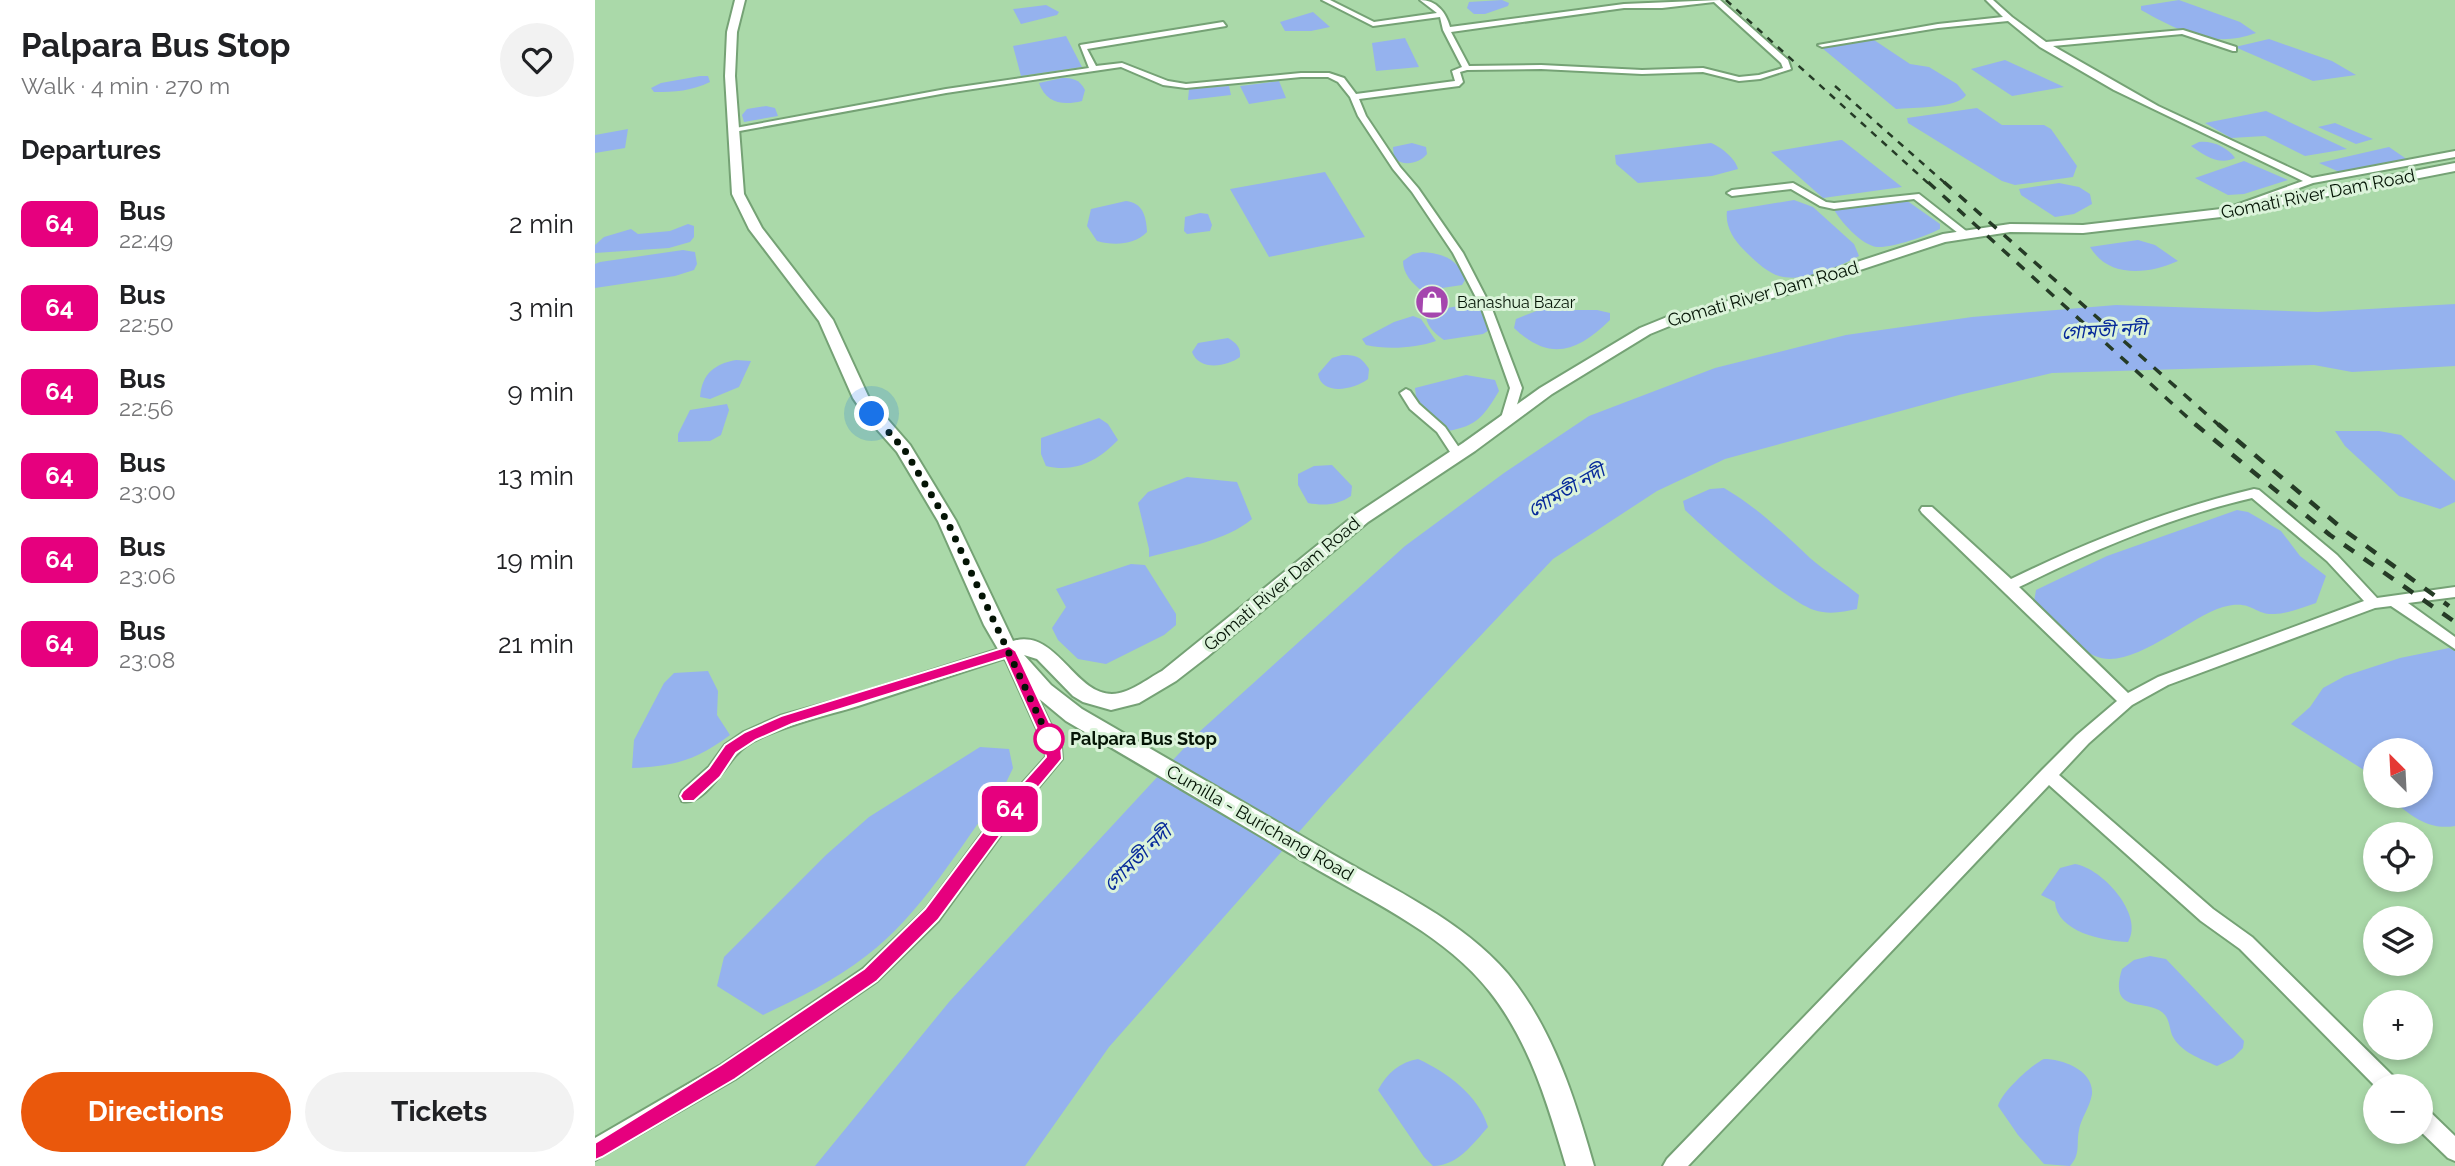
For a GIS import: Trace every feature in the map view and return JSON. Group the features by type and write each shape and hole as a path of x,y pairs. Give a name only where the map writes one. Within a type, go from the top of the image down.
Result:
{"main road":[{"name":"Cumilla - Burichang Road","path":"740,0 732,32 730,76 738,194 756,229 826,320 861,398 904,449 947,521 994,625 1009,651 1061,706 1423,919 1465,949 1497,982 1522,1018 1563,1106 1580,1166"},
{"name":"Gomati River Dam Road","path":"1009,651 1021,646 1044,654 1080,690 1101,701 1124,700 1138,694 1169,676 1200,652 1363,518 1458,455 1546,391 1654,327 1689,314 1839,273 1930,242 1965,234 2010,228 2094,228 2221,213 2455,167"}],"street":[{"path":"1325,0 1373,23 1443,14"},
{"path":"1423,0 1443,14 1447,30 1466,68"},
{"path":"1354,97 1456,84 1459,82 1456,71 1466,68 1541,67 1642,72 1703,70 1739,79 1787,69 1785,62 1716,0 1662,6 1624,6 1447,30"},
{"path":"1989,0 2043,45 2195,129 2311,181"},
{"path":"1822,45 1938,26 2009,19"},
{"path":"1093,68 1083,47 1223,24"},
{"path":"2043,45 2183,32 2233,48"},
{"path":"734,129 1093,68 1127,65 1166,83 1186,86 1301,75 1329,75 1341,80 1354,97 1362,116 1397,169 1415,190 1458,253 1487,309 1516,388 1507,418"},
{"path":"2221,213 2311,181 2455,154"},
{"path":"1731,193 1793,186 1823,204 1834,206 1916,196 1965,234"},
{"path":"1406,393 1415,406 1441,430 1458,455"},
{"path":"2009,586 2080,551 2190,510 2254,493 2319,548 2373,603"},
{"path":"1927,510 2127,701"},
{"path":"1674,1166 2083,739 2127,701 2163,681 2373,603 2455,592"},
{"path":"2393,600 2455,644"},
{"path":"595,1150 728,1072 870,975 932,915 1010,809 1054,759 1049,739 1009,651 786,720 750,736 731,749 715,772 688,796"},
{"path":"2048,775 2207,915 2246,943 2377,1074"},
{"path":"2433,1129 2455,1151"}],"water":[{"path":"1502,0 1509,3 1508,6 1485,14 1474,14 1467,8 1469,2"},
{"path":"2179,0 2240,22 2256,33 2225,39 2211,38 2183,31 2141,10 2141,6"},
{"path":"1046,5 1059,12 1057,15 1021,24 1013,9"},
{"path":"1313,12 1330,27 1311,31 1285,31 1280,22"},
{"path":"1066,36 1082,67 1021,76 1013,46"},
{"path":"1405,38 1419,67 1376,71 1372,43"},
{"path":"2269,39 2332,61 2356,75 2313,81 2235,47"},
{"path":"1874,40 1910,64 1929,67 1957,84 1966,95 1961,100 1944,105 1896,109 1822,48"},
{"path":"2005,60 2064,87 2012,96 1971,69"},
{"path":"708,76 710,82 676,91 654,92 651,88 661,83"},
{"path":"1062,78 1080,83 1085,90 1082,101 1061,103 1050,99 1039,83"},
{"path":"1279,81 1286,98 1249,104 1240,86"},
{"path":"1229,86 1231,95 1188,100 1189,89"},
{"path":"766,106 775,108 778,116 744,122 742,115 747,109"},
{"path":"1977,108 2002,125 2044,125 2051,129 2077,166 2073,177 2015,185 2002,181 1908,123 1907,118"},
{"path":"2266,111 2347,149 2305,156 2265,136 2231,138 2205,123"},
{"path":"2335,123 2373,139 2356,144 2318,127"},
{"path":"628,129 625,148 595,153 595,135"},
{"path":"1842,140 1902,187 1823,198 1771,152"},
{"path":"2199,142 2219,145 2235,158 2223,161 2212,158 2191,146"},
{"path":"1412,143 1426,147 1427,154 1411,163 1394,159 1393,147"},
{"path":"1711,143 1727,153 1738,169 1712,176 1638,183 1616,164 1615,155"},
{"path":"2389,147 2408,160 2344,174 2319,163"},
{"path":"2244,161 2288,180 2244,194 2228,195 2195,178"},
{"path":"1325,172 1365,237 1269,257 1230,189"},
{"path":"2059,183 2079,187 2090,194 2092,204 2074,214 2055,217 2021,195 2019,189"},
{"path":"1794,200 1813,207 1854,244 1859,256 1810,276 1789,278 1769,272 1733,237 1727,222 1727,211"},
{"path":"1906,200 1940,224 1940,229 1900,244 1877,247 1858,237 1833,208"},
{"path":"1126,201 1136,204 1143,211 1147,232 1136,240 1123,243 1097,241 1087,226 1091,209"},
{"path":"1208,214 1212,225 1210,231 1187,234 1184,231 1185,217"},
{"path":"688,224 694,226 694,237 690,242 669,248 595,253 595,245 604,237 631,229 638,234 670,231"},
{"path":"2138,240 2155,245 2178,261 2155,269 2130,271 2108,265 2090,247"},
{"path":"683,250 695,252 697,264 694,270 675,276 595,288 595,264"},
{"path":"1422,252 1443,256 1454,262 1465,280 1462,285 1422,291 1409,278 1403,261"},
{"path":"1469,304 1482,309 1491,329 1483,334 1444,340 1429,325 1426,312"},
{"name":"গোমতী নদী","path":"2455,304 2455,366 2352,372 2314,365 2052,373 1959,395 1725,459 1657,491 1553,559 1451,667 1328,799 1109,1047 1025,1166 815,1166 949,1002 1198,733 1405,546 1504,473 1589,416 1715,368 1846,335 1972,317 2116,305 2318,312"},
{"path":"1539,310 1597,310 1610,313 1610,320 1575,346 1551,349 1527,339 1514,328 1516,319"},
{"path":"1413,316 1421,319 1436,341 1392,348 1366,345 1362,339 1394,322"},
{"path":"1228,338 1237,346 1240,357 1228,363 1207,365 1195,358 1192,352 1198,343"},
{"path":"1342,355 1361,359 1369,369 1368,379 1348,388 1326,386 1318,374 1332,358"},
{"path":"736,360 751,361 739,387 710,399 700,397 701,389 711,371"},
{"path":"1466,375 1495,380 1499,391 1489,407 1473,423 1448,431 1417,405 1415,388"},
{"path":"727,404 729,410 721,435 710,441 678,442 678,434 690,410"},
{"path":"1099,418 1108,424 1118,440 1085,464 1067,468 1046,466 1041,454 1041,438"},
{"path":"2335,431 2379,431 2401,435 2455,481 2455,502 2440,509 2399,496 2345,446"},
{"path":"1332,465 1352,486 1351,496 1331,504 1308,503 1298,485 1298,474 1314,466"},
{"path":"1187,477 1237,482 1252,519 1217,538 1149,557 1138,503 1148,492"},
{"path":"1724,488 1758,512 1816,563 1859,595 1857,609 1825,612 1801,604 1748,565 1685,510 1683,501 1710,489"},
{"path":"2237,510 2248,512 2281,531 2300,556 2326,576 2316,603 2290,612 2274,614 2241,605 2223,607 2143,650 2110,659 2095,656 2078,646 2034,602 2036,590 2107,556"},
{"path":"1131,564 1145,565 1176,614 1176,625 1164,635 1106,664 1078,659 1058,640 1052,628 1066,607 1056,589"},
{"path":"2449,648 2455,651 2455,826 2435,826 2433,822 2418,819 2402,808 2433,808 2433,738 2363,738 2363,769 2291,724 2310,707 2323,688 2345,676 2400,658"},
{"path":"708,671 718,691 717,715 730,735 706,751 673,764 632,768 634,740 664,683 674,673"},
{"path":"980,747 1009,749 1013,768 1003,789 923,899 886,939 829,981 763,1015 717,986 724,957 826,855 869,817"},
{"path":"2075,864 2097,874 2118,894 2131,919 2132,931 2128,942 2094,937 2072,928 2058,912 2055,902 2041,895 2060,868"},
{"path":"2150,956 2166,959 2244,1041 2243,1048 2233,1058 2217,1066 2191,1054 2180,1046 2172,1035 2165,1015 2150,1007 2125,1000 2120,994 2122,969 2134,960"},
{"path":"1418,1059 1461,1086 1477,1105 1488,1127 1464,1153 1442,1165 1433,1166 1424,1157 1378,1090 1395,1069"},
{"path":"2044,1059 2059,1061 2076,1068 2088,1078 2091,1086 2091,1099 2079,1130 2077,1153 2070,1166 2044,1164 2018,1135 1998,1106 2017,1080"}],"railway":[{"path":"1726,0 1929,184"},
{"path":"1835,86 1946,184"},
{"path":"1928,182 2197,426"},
{"path":"1944,182 2220,426"},
{"path":"2195,424 2330,535 2455,622"},
{"path":"2218,424 2344,530 2449,606"}],"bus line":[{"name":"64","path":"595,1150 728,1072 870,975 932,915 1010,809 1054,759 1053,747 1009,651 947,673 786,720 750,736 731,749 715,772 688,796"}],"place":[{"name":"Banashua Bazar","path":"1432,302"},
{"name":"Palpara Bus Stop","path":"1049,739"}],"route":[{"path":"872,414 904,449 947,521 1053,747 1049,739"}]}
